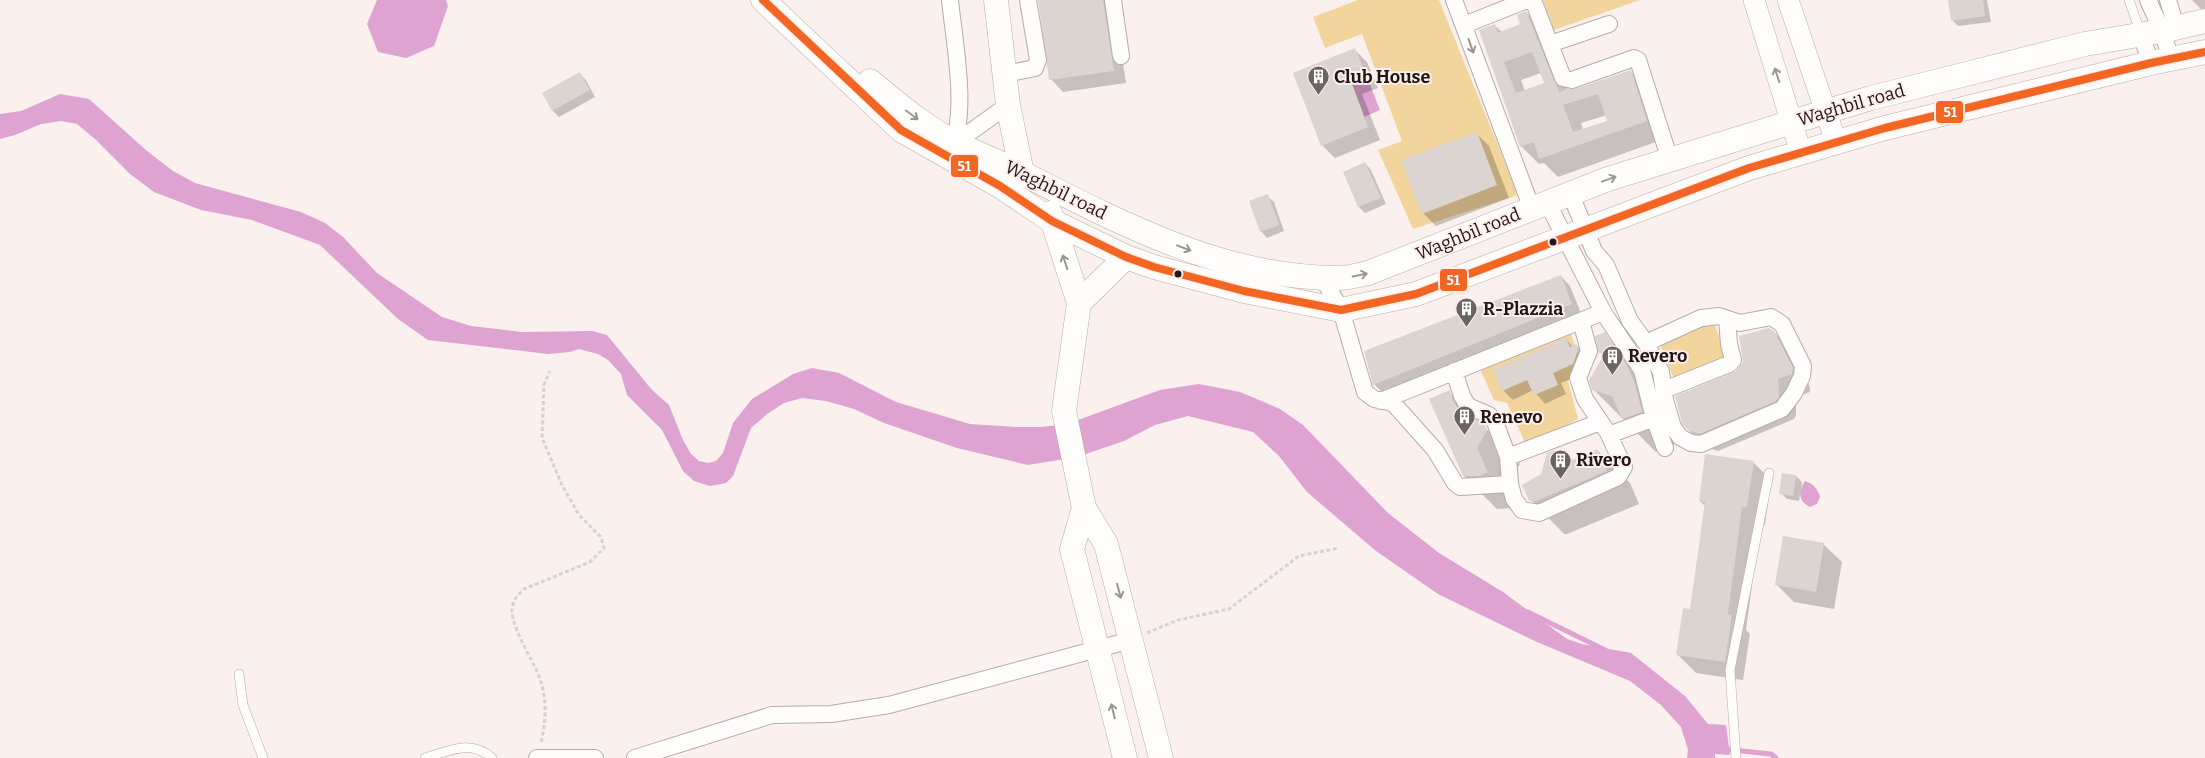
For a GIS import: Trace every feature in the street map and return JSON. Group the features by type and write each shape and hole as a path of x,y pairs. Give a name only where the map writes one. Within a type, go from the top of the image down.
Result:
{"main road":[{"name":"Waghbil road","path":"770,0 885,104 913,117 951,150 1052,221 1132,260 1244,291 1341,310 1416,294 1749,168 1836,142 1943,114 2205,52"},
{"path":"996,0 1008,105 1032,178 1052,221 1079,303 1064,411 1084,508 1106,544 1161,758"},
{"name":"Waghbil road","path":"951,150 1032,178 1103,213 1185,249 1220,260 1283,274 1340,278 1368,273 1608,179 1792,122 1933,82 2085,44 2160,31 2203,28"},
{"path":"1933,82 1943,114"},
{"path":"1739,138 1749,168"},
{"path":"1079,303 1132,260 1150,234"},
{"path":"1084,508 1072,549 1125,758"}],"street":[{"path":"950,0 961,111 951,150"},
{"path":"1005,74 1035,68 1038,60 1028,0"},
{"path":"1113,0 1121,56"},
{"path":"1454,0 1540,206 1575,233 1606,265 1630,320 1646,342 1661,372 1673,427 1680,437 1691,443 1701,444 1782,409 1794,393 1802,376 1803,366 1782,324 1771,317 1740,323 1719,316 1702,318 1646,342"},
{"path":"1464,25 1492,6 1528,0"},
{"path":"1533,0 1563,78 1572,80 1634,58 1638,60 1670,160"},
{"path":"1754,0 1801,153"},
{"path":"1788,0 1836,142"},
{"path":"2148,0 2160,31"},
{"path":"2161,61 2160,31 2168,0"},
{"path":"1550,44 1608,24"},
{"path":"951,150 1008,105"},
{"path":"1571,194 1575,233 1603,312 1642,370 1654,418 1665,448"},
{"path":"1322,277 1341,310 1366,392 1374,399 1393,403 1435,450 1455,483 1460,487 1510,484"},
{"path":"1381,400 1603,312"},
{"path":"1664,390 1730,364 1733,360 1729,344 1727,319"},
{"path":"1454,371 1462,396 1468,406 1489,415 1495,422 1508,457 1510,484 1514,499 1522,510 1539,512 1618,477 1624,467 1605,429 1585,399 1578,378 1588,351 1581,321"},
{"path":"1508,457 1605,429 1654,418"},
{"path":"635,758 772,716 831,714 888,705 1131,640"},
{"path":"537,758 595,758"}],"lane":[{"path":"2129,0 2160,31"},
{"path":"1736,758 1730,670 1769,473"},
{"path":"239,674 243,705 262,758"},
{"path":"426,758 464,746 478,749 492,758"}],"path":[{"path":"537,758 546,724 546,702 541,681 514,621 512,606 516,597 524,589 590,562 604,548 601,537 579,515 562,485 542,438 544,385 550,371"},
{"path":"1131,640 1178,620 1229,609 1299,556 1339,548"}],"shaded area":[{"path":"377,0 446,0 448,6 434,46 406,58 378,52 367,24"},
{"path":"1358,0 1439,0 1518,195 1413,229 1378,150 1402,141 1362,34 1325,48 1313,17"},
{"path":"1543,0 1640,0 1554,30"},
{"path":"1366,75 1380,110 1364,117 1359,103 1331,89"},
{"path":"60,94 89,99 147,151 173,171 195,183 301,212 325,223 343,237 377,273 442,317 471,326 522,332 592,331 607,335 652,390 669,405 683,440 691,454 699,461 708,463 716,461 723,453 733,423 752,399 793,374 812,368 839,373 896,402 970,424 1016,427 1042,427 1067,424 1160,390 1199,384 1240,392 1280,409 1303,425 1388,513 1439,553 1503,592 1567,639 1582,644 1631,653 1685,696 1708,724 1726,725 1730,755 1715,754 1715,758 1687,758 1688,750 1681,727 1661,705 1630,681 1537,642 1438,594 1376,551 1307,492 1279,456 1253,432 1188,416 1155,425 1124,441 1077,457 1028,465 957,448 884,423 854,409 826,401 802,398 784,403 751,428 733,476 726,483 710,486 694,481 683,471 662,430 627,395 621,374 608,360 598,354 579,349 570,352 548,354 428,340 398,319 320,245 252,220 201,210 154,192 130,174 77,124 61,121 41,124 0,139 0,114 21,111"},
{"path":"1713,321 1728,358 1674,379 1659,342"},
{"path":"1570,332 1582,363 1568,381 1578,419 1527,447 1507,403 1494,400 1480,369"},
{"path":"1805,481 1815,487 1820,497 1817,504 1810,507 1803,502 1800,496 1801,488"}],"building":[{"path":"1038,0 1103,0 1114,71 1049,80"},
{"path":"1948,0 1983,0 1985,16 1951,21"},
{"path":"1526,11 1559,92 1575,89 1631,70 1647,121 1539,159 1534,142 1520,147 1479,30 1495,24 1498,33 1520,24 1517,15","holes":["1532,52 1544,83 1516,93 1504,62","1598,94 1607,121 1573,132 1563,105"]},
{"name":"Club House","path":"1355,48 1366,75 1351,81 1368,127 1321,146 1293,73"},
{"path":"580,72 590,90 552,111 542,93"},
{"path":"1477,132 1497,185 1422,214 1401,160"},
{"path":"1365,162 1381,198 1358,207 1343,172"},
{"path":"1268,194 1279,225 1260,232 1249,201"},
{"name":"R-Plazzia","path":"1561,275 1572,304 1373,385 1364,351"},
{"path":"1769,328 1774,331 1793,368 1792,374 1778,379 1779,397 1776,401 1699,434 1687,429 1682,423 1675,396 1736,371 1743,362 1739,336"},
{"name":"Revero","path":"1605,332 1628,367 1635,384 1642,412 1622,419 1612,396 1592,390 1589,380 1608,348 1598,353 1595,336"},
{"path":"1566,338 1570,347 1577,344 1578,350 1573,364 1553,373 1558,385 1534,395 1527,380 1502,391 1493,370"},
{"name":"Renevo","path":"1450,390 1453,401 1463,416 1483,423 1487,430 1477,448 1488,472 1480,476 1463,476 1429,399"},
{"name":"Rivero","path":"1597,449 1607,471 1533,502 1529,501 1522,485 1541,474 1547,453 1555,450 1573,460"},
{"path":"1705,454 1754,461 1747,507 1742,507 1728,614 1732,615 1725,662 1676,655 1683,608 1690,609 1705,502 1699,501"},
{"path":"1782,473 1796,475 1793,496 1779,494"},
{"path":"1783,536 1824,543 1816,592 1775,585"}],"waterway":[{"path":"1528,612 1605,650"},
{"path":"1723,749 1771,754 1776,758"}],"transit line":[{"name":"51","path":"763,0 901,130 1000,186 1052,221 1126,257 1154,267 1244,291 1341,310 1416,294 1749,168 1885,128 2151,63 2205,52"}],"place":[{"name":"Club House","path":"1318,96"},
{"name":"R-Plazzia","path":"1467,328"},
{"name":"Revero","path":"1612,375"},
{"name":"Renevo","path":"1464,436"},
{"name":"Rivero","path":"1560,479"}]}
